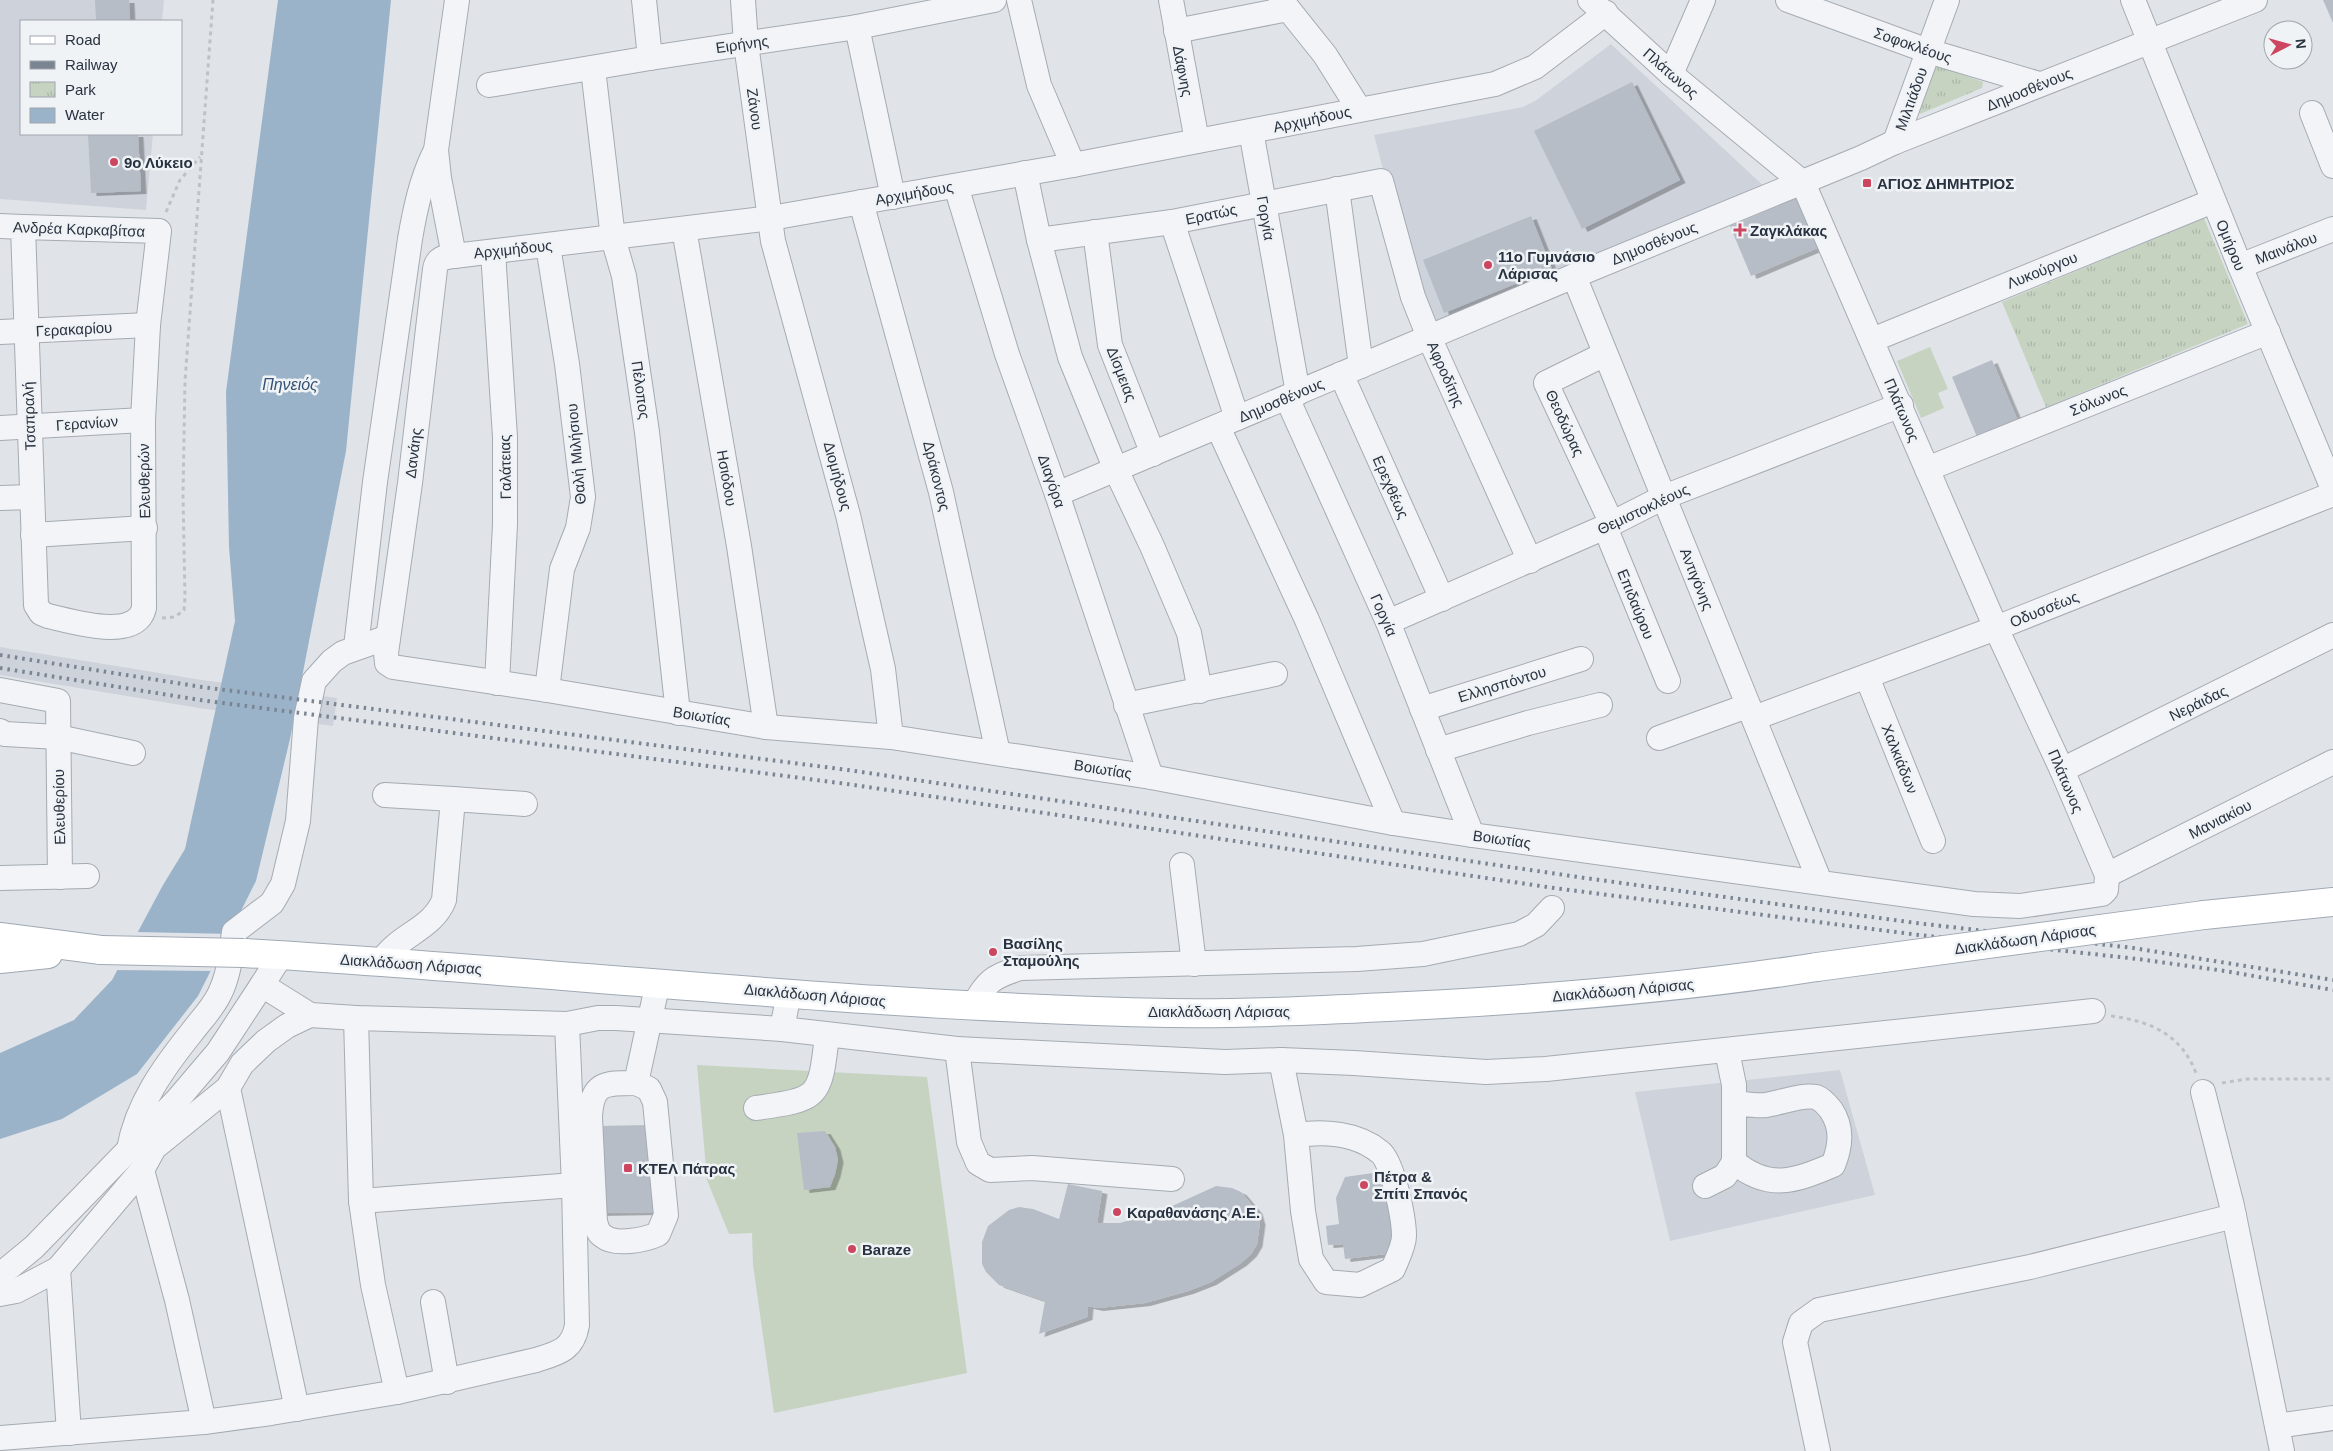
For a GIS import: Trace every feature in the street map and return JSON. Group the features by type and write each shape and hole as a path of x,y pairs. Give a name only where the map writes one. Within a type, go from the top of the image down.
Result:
{"main road":[{"name":"Διακλάδωση Λάρισας","path":"0,937 101,950 281,955 973,1006 1175,1013 1380,1008 1517,1000 1660,987 2204,915 2333,902"},
{"name":"Διακλάδωση Λάρισας","path":"0,959 101,950"}],"street":[{"name":"Αρχιμήδους","path":"458,0 436,150 438,178 454,256 771,218 956,186 1506,81 1535,67 1598,7"},
{"path":"644,0 650,58"},
{"name":"Ζάνου","path":"743,0 746,44 771,218"},
{"name":"Ειρήνης","path":"490,85 650,58 857,27 932,6 994,0"},
{"path":"1019,0 1039,85 1073,164"},
{"name":"Δάφνης","path":"1171,0 1197,141"},
{"path":"1671,74 1703,0"},
{"name":"Σοφοκλέους","path":"1788,0 1928,52 2039,84"},
{"name":"Μιλτιάδου","path":"1895,142 1948,0"},
{"name":"Ομήρου","path":"2132,0 2333,489"},
{"name":"Δημοσθένους","path":"1057,494 1574,276 1803,183 1895,142 2254,0"},
{"path":"1176,31 1285,4 1329,61 1359,109"},
{"name":"Πλάτωνος","path":"1598,7 1671,74 1803,183 1901,405 1996,628 2062,770 2105,885"},
{"path":"857,27 893,197"},
{"name":"Πέλοπος","path":"593,69 612,238 624,276 647,432 678,713"},
{"path":"2312,113 2333,166"},
{"name":"Γοργία","path":"1251,131 1264,202 1292,395 1388,622 1472,835"},
{"path":"356,647 375,482 410,239 426,175 436,150"},
{"path":"1025,173 1070,356 1116,470 1152,546 1189,633 1200,691"},
{"name":"Ερατώς","path":"1040,240 1172,222 1381,180"},
{"name":"Αφροδίτης","path":"1381,180 1404,268 1429,337 1530,561"},
{"name":"Διαγόρα","path":"956,186 1007,354 1057,494 1151,777"},
{"name":"Ερεχθέως","path":"1337,189 1351,370 1442,599"},
{"name":"Λυκούργου","path":"1872,340 2213,200"},
{"name":"Δράκοντος","path":"861,202 941,492 998,753"},
{"name":"Διομήδους","path":"771,218 777,258 818,400 864,583 883,669 891,737"},
{"path":"1172,222 1227,423 1307,620 1393,823"},
{"name":"Ανδρέα Καρκαβίτσα","path":"11,227 158,231"},
{"name":"Τσαπραλή","path":"11,227 26,331 36,605 41,613 48,616 109,628 136,621 142,616"},
{"name":"Ησιόδου","path":"684,229 740,546 766,727"},
{"name":"Μαινάλου","path":"2240,266 2333,229"},
{"name":"Ελευθερών","path":"142,616 146,590 144,420 148,325 158,231"},
{"name":"Δίσμειας","path":"1096,232 1110,345 1153,454"},
{"name":"Θαλή Μιλήσιου","path":"547,690 562,569 578,528 582,497 567,364 548,246"},
{"name":"Γαλάτειας","path":"493,252 505,437 505,543 497,683"},
{"name":"Δανάης","path":"387,663 388,637 410,483 435,269 436,264 442,258 454,256"},
{"name":"Αντιγόνης","path":"1574,276 1820,882"},
{"name":"Γερακαρίου","path":"0,332 148,325"},
{"name":"Σόλωνος","path":"1927,469 2268,332"},
{"name":"Θεοδώρας","path":"1605,354 1546,383 1609,526"},
{"name":"Θεμιστοκλέους","path":"1388,622 1609,526 1664,497 1901,405"},
{"name":"Γερανίων","path":"0,428 144,420"},
{"name":"Οδυσσέως","path":"1660,738 1867,677 1996,628 2333,494"},
{"path":"0,498 32,497"},
{"name":"Επιδαύρου","path":"1609,526 1668,681"},
{"path":"33,535 145,528"},
{"name":"Νεράιδας","path":"2062,770 2333,635"},
{"path":"129,1149 135,1122 151,1090 172,1058 219,996 226,979 234,932 272,903 283,884 298,821 306,718 314,681 332,660 356,647 388,637"},
{"name":"Ελλησπόντου","path":"1422,709 1581,659"},
{"name":"Βοιωτίας","path":"387,663 396,668 547,690 766,727 891,737 1151,777 1393,823 1820,882"},
{"path":"1126,705 1275,674"},
{"name":"Χαλκιάδων","path":"1867,677 1933,841"},
{"name":"Ελευθερίου","path":"0,690 58,701 60,877"},
{"path":"1438,750 1528,723 1600,706"},
{"path":"0,731 5,734 58,737 134,753"},
{"name":"Μανιακίου","path":"1820,882 1997,907 2037,904 2105,885 2333,762"},
{"path":"384,795 525,804"},
{"path":"381,962 397,942 430,921 440,910 444,900 453,799"},
{"path":"1182,865 1194,964"},
{"path":"0,878 87,876"},
{"path":"973,1006 986,984 997,976 1020,968 1357,959 1423,954 1519,934 1536,925 1552,908"},
{"path":"0,1275 34,1248 178,1099 218,1052 281,955"},
{"path":"636,1083 658,982"},
{"path":"262,986 310,1015 567,1024 598,1018 650,1020 782,1029 956,1049 1225,1062 1281,1060 1354,1063 1486,1072 1546,1069 1590,1063 1728,1051 2093,1011"},
{"path":"782,1029 789,993"},
{"path":"0,1294 16,1291 58,1269 142,1170 148,1156 159,1143 228,1088 242,1064 256,1050 287,1026 310,1015"},
{"path":"356,1018 361,1200 373,1285 397,1392"},
{"path":"0,1438 204,1422 297,1409 446,1382 547,1357 568,1346 573,1340 577,1325 574,1184 567,1024"},
{"path":"756,1108 801,1101 814,1092 823,1071 827,1035"},
{"path":"956,1049 969,1142 978,1163 990,1170 1032,1168 1172,1179"},
{"path":"1705,1186 1725,1176 1734,1162 1734,1085 1728,1051"},
{"path":"1281,1060 1296,1135 1303,1211 1311,1260 1326,1282 1360,1285 1393,1269 1405,1238 1397,1186 1382,1153 1356,1139 1321,1131 1296,1135"},
{"path":"608,1083 636,1083 649,1089 655,1102 666,1215 658,1234 648,1239 615,1241 605,1238 599,1232 595,1222 590,1117 591,1100 597,1090 608,1083"},
{"path":"228,1088 297,1409"},
{"path":"2203,1092 2234,1216 2282,1451"},
{"path":"1734,1162 1757,1178 1776,1181 1803,1177 1833,1165 1839,1149 1840,1136 1836,1118 1827,1104 1816,1097 1764,1105 1735,1104"},
{"path":"142,1170 177,1300 204,1422"},
{"path":"361,1200 574,1184"},
{"path":"1818,1451 1795,1342 1801,1323 1819,1310 2030,1267 2234,1216"},
{"path":"58,1269 69,1433"},
{"path":"433,1302 446,1382"},
{"path":"2277,1426 2333,1418"}],"path":[{"path":"142,616 161,619 175,617 184,610 185,381 213,0"},
{"path":"158,231 180,180 201,156"},
{"path":"2093,1011 2142,1021 2166,1032 2186,1053 2194,1067"},
{"path":"2203,1092 2227,1081 2333,1079"}],"shaded area":[{"path":"0,0 164,0 162,20 20,20 20,135 153,135 146,210 0,199"},
{"path":"1611,44 1767,189 1429,327 1411,276 1374,135 1523,107 1535,101"},
{"path":"0,647 202,680 337,698 333,726 199,708 0,675"},
{"path":"1840,1070 1875,1195 1670,1241 1635,1092"}],"green space":[{"path":"1933,64 1983,82 1982,88 1920,114 1917,109"},
{"path":"2204,218 2248,324 2046,407 2002,302"},
{"path":"1930,347 1948,389 1938,393 1944,408 1921,418 1897,361"},
{"name":"Baraze","path":"697,1065 927,1077 967,1373 774,1413 753,1265 752,1233 729,1234 707,1180"}],"water":[{"name":"Πηνειός","path":"278,0 391,0 346,451 290,739 256,881 198,996 137,1074 62,1119 0,1139 0,1053 74,1020 112,980 163,885 185,849 235,621 229,547 226,392"}],"pier":[{"path":"135,932 232,934 213,971 115,970"}],"building":[{"path":"95,0 129,0 130,20 96,20"},
{"path":"2323,0 2333,0 2333,23"},
{"path":"1632,82 1680,180 1582,229 1534,131"},
{"name":"9ο Λύκειο","path":"88,135 138,135 141,191 91,193"},
{"path":"1799,197 1820,247 1751,276 1730,226"},
{"name":"11ο Γυμνάσιο Λάρισας","path":"1531,216 1552,269 1444,313 1423,260"},
{"path":"1992,360 2017,419 1977,437 1952,377"},
{"path":"648,1125 654,1212 596,1213 598,1126"},
{"path":"825,1131 835,1147 838,1160 835,1174 830,1187 804,1190 797,1133"},
{"path":"1373,1173 1387,1192 1394,1253 1345,1259 1343,1244 1328,1245 1326,1226 1339,1224 1336,1198 1345,1177"},
{"path":"1068,1184 1102,1191 1097,1223 1120,1223 1159,1212 1216,1186 1232,1188 1241,1192 1257,1211 1260,1222 1257,1244 1251,1254 1241,1263 1211,1282 1188,1291 1145,1303 1098,1308 1088,1306 1087,1317 1039,1334 1045,1301 999,1285 986,1272 982,1264 982,1242 988,1226 1009,1210 1019,1207 1033,1209 1059,1219"}],"railway":[{"path":"0,655 202,687 848,770 1585,878 1916,923 2133,948 2333,980"},
{"path":"0,668 200,700 847,784 1554,888 1919,935 2138,959 2225,971 2333,990"}],"place":[{"name":"9ο Λύκειο","path":"114,162"},
{"name":"ΑΓΙΟΣ ΔΗΜΗΤΡΙΟΣ","path":"1867,183"},
{"name":"Ζαγκλάκας","path":"1740,230"},
{"name":"11ο Γυμνάσιο Λάρισας","path":"1488,265"},
{"name":"Βασίλης Σταμούλης","path":"993,952"},
{"name":"ΚΤΕΛ Πάτρας","path":"628,1168"},
{"name":"Πέτρα & Σπίτι Σπανός","path":"1364,1185"},
{"name":"Καραθανάσης Α.Ε.","path":"1117,1212"},
{"name":"Baraze","path":"852,1249"}]}
